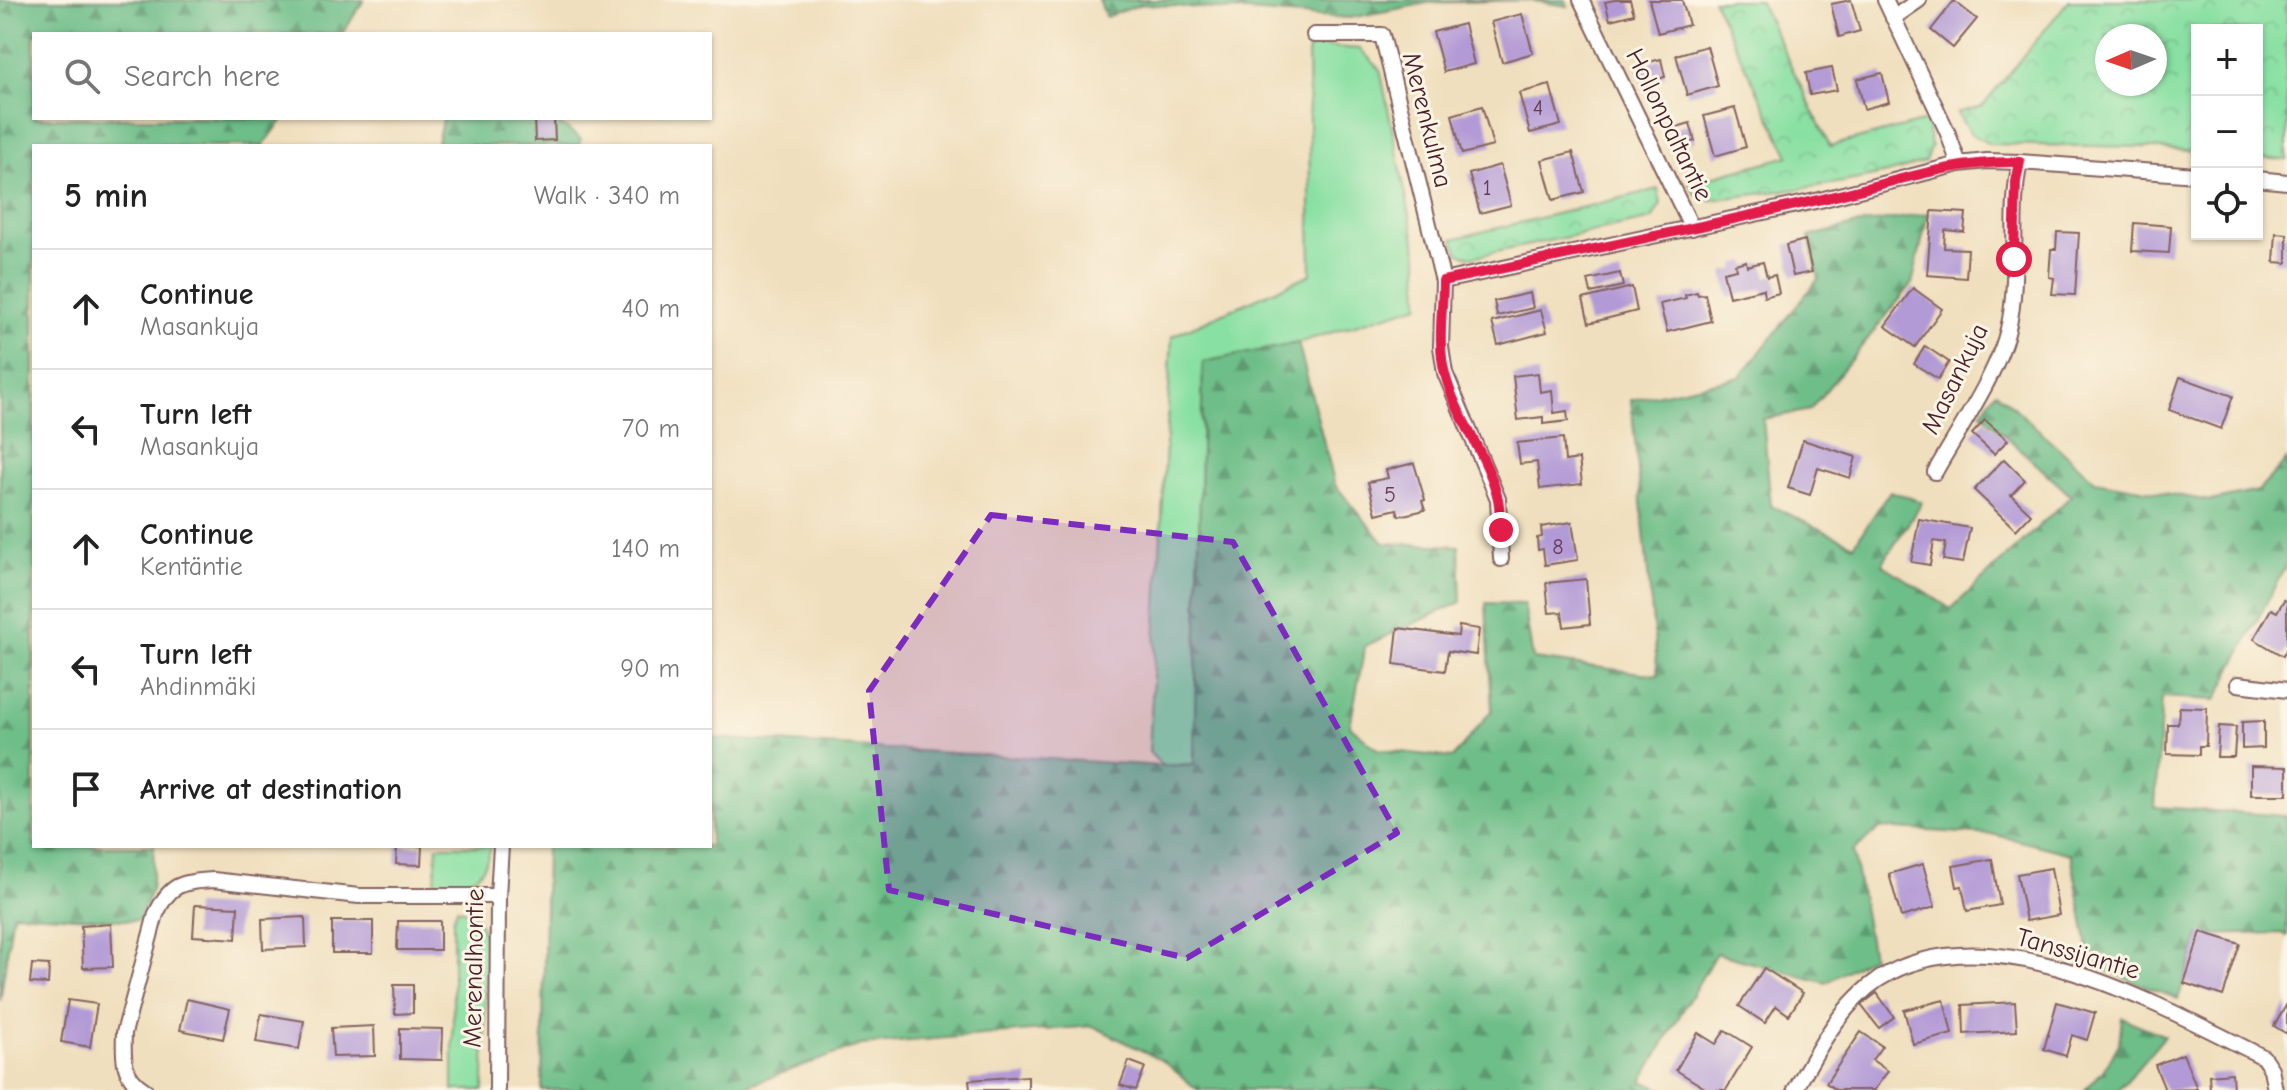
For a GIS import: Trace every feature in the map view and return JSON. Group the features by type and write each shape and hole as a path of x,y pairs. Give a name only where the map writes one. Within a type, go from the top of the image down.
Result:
{"street":[{"name":"Hollonpaltantie","path":"1581,0 1692,228"},
{"path":"1885,0 1947,131 1959,164"},
{"path":"1893,18 1919,0"},
{"name":"Merenkulma","path":"1314,35 1382,35 1443,281"},
{"path":"1501,559 1498,499 1445,373 1441,347 1443,281 1820,200 1959,164 2020,162 2191,175"},
{"name":"Masankuja","path":"1935,472 2000,356 2009,327 2016,182 2020,162"},
{"path":"2263,180 2287,182"},
{"path":"2238,684 2287,690"},
{"name":"Merenalhontie","path":"497,1090 501,848"},
{"path":"145,1090 126,1072 124,1033 156,914 163,898 174,887 213,880 359,896 498,896"},
{"name":"Tanssijantie","path":"1795,1090 1815,1053 1847,1008 1877,980 1933,956 1964,953 2017,958 2128,991 2263,1057 2275,1080 2275,1090"}],"highlighted area":[{"path":"991,515 1233,542 1397,833 1187,958 889,890 869,691"}],"green space":[{"path":"0,0 364,0 343,32 32,32 32,120 282,120 264,144 32,144 32,848 154,848 154,852 151,890 139,921 13,913 0,1001"},
{"path":"1099,0 1526,0 1428,3 1350,18 1142,4 1106,17"},
{"path":"1526,0 1565,0 1568,6"},
{"path":"1713,0 1759,0 1830,146 1926,121 1931,146 1925,162 1873,176 1792,190 1712,200 1695,194 1689,183 1789,156"},
{"path":"2069,0 2287,0 2287,160 2263,158 2263,24 2191,24 2191,151 2142,147 1989,144 1970,133 1957,113 1983,106"},
{"path":"1308,45 1360,49 1380,69 1418,255 1419,305 1298,343 1203,362 1194,764 1162,766 1149,752 1172,336 1311,274"},
{"path":"442,120 555,120 581,139 579,144 436,144"},
{"path":"1658,189 1661,204 1652,219 1472,257 1459,253 1453,239"},
{"path":"1928,214 1912,284 1810,410 1763,419 1771,506 1854,545 1890,491 1922,502 1882,564 1951,609 2071,496 1981,413 1996,391 2095,481 2210,501 2258,491 2287,460 2287,563 2216,700 2162,697 2155,807 2287,816 2287,936 2282,933 2199,935 2178,999 2091,965 2071,854 1996,835 1880,828 1853,851 1872,956 1826,983 1716,953 1642,1081 1662,1090 1198,1090 1163,1061 1093,1026 861,1045 735,1090 542,1090 546,848 712,848 712,738 1162,766 1194,764 1203,362 1298,343 1335,485 1384,543 1459,546 1461,602 1365,646 1350,726 1377,749 1453,758 1492,710 1486,603 1524,604 1533,659 1658,675 1631,400 1740,377 1819,278 1809,237 1854,225"},
{"path":"437,848 490,848 479,874 473,878 435,884"},
{"path":"457,908 478,919 486,942 484,1090 453,1090 453,919"},
{"path":"2122,1018 2165,1036 2119,1090 2085,1090 2103,1071 2119,1044"}],"building":[{"path":"1630,0 1634,14 1610,20 1605,2"},
{"path":"1649,0 1682,0 1689,25 1658,33"},
{"path":"1851,0 1860,31 1839,37 1831,4"},
{"path":"1954,1 1977,19 1953,48 1931,30"},
{"path":"1522,14 1533,53 1502,62 1491,22"},
{"path":"1464,24 1474,64 1444,72 1433,32"},
{"path":"1707,46 1718,86 1687,95 1676,55"},
{"path":"1661,59 1665,77 1642,83 1637,65"},
{"path":"1832,68 1837,90 1810,95 1806,73"},
{"path":"1882,73 1889,102 1864,109 1857,79"},
{"path":"1550,85 1561,125 1530,133 1519,93"},
{"path":"1482,106 1493,146 1462,154 1452,115"},
{"path":"1735,108 1746,147 1715,156 1704,116"},
{"path":"534,120 554,120 555,140 535,141"},
{"path":"1690,123 1695,141 1672,147 1667,130"},
{"path":"1573,152 1584,192 1553,200 1542,160"},
{"path":"1500,165 1511,205 1480,213 1469,174"},
{"path":"1932,211 1966,213 1964,232 1945,230 1944,248 1968,249 1966,278 1927,275"},
{"path":"2134,223 2171,226 2169,253 2132,251"},
{"path":"2057,232 2079,233 2075,295 2052,294 2054,278 2049,277 2051,249 2056,249"},
{"path":"2276,233 2287,234 2287,263 2274,262"},
{"path":"1805,240 1812,272 1793,276 1786,245"},
{"path":"1746,261 1747,266 1763,262 1767,277 1775,275 1779,293 1764,297 1763,289 1729,297 1723,272 1736,269 1735,264"},
{"path":"1620,273 1623,286 1591,293 1588,280"},
{"path":"1632,287 1637,311 1589,323 1583,299"},
{"path":"1913,288 1942,309 1915,347 1885,326"},
{"path":"1697,292 1698,295 1705,294 1711,321 1667,332 1660,304"},
{"path":"1530,293 1533,308 1497,316 1494,301"},
{"path":"1541,310 1547,332 1498,345 1492,322"},
{"path":"1925,346 1949,362 1938,379 1914,364"},
{"path":"1538,373 1540,392 1552,390 1554,413 1567,411 1568,421 1543,424 1543,417 1518,420 1513,376"},
{"path":"2180,377 2233,396 2221,429 2169,410"},
{"path":"1985,420 2008,440 1994,454 1972,434"},
{"path":"1563,438 1565,461 1579,459 1582,484 1540,489 1537,462 1520,464 1517,443"},
{"path":"1803,440 1856,457 1850,478 1818,468 1810,495 1788,488"},
{"path":"2004,459 2025,480 2011,495 2031,514 2016,530 1974,490"},
{"path":"1414,463 1425,510 1399,516 1397,509 1376,514 1368,482 1388,478 1386,470"},
{"path":"1919,519 1970,528 1963,563 1943,560 1946,543 1934,541 1930,565 1911,562"},
{"path":"1572,522 1578,560 1545,565 1543,549 1538,550 1537,538 1542,537 1541,527"},
{"path":"1586,579 1590,624 1564,627 1562,612 1549,613 1546,583"},
{"path":"2284,600 2287,601 2287,648 2283,656 2254,639 2271,609 2277,612"},
{"path":"1459,626 1479,629 1476,655 1448,651 1445,671 1394,664 1398,628 1458,636"},
{"path":"2179,707 2207,708 2206,746 2199,746 2199,755 2167,754 2168,724 2178,724"},
{"path":"2264,721 2264,748 2242,749 2242,722"},
{"path":"2219,726 2236,727 2234,757 2217,757"},
{"path":"2251,766 2287,767 2287,795 2251,795"},
{"path":"397,848 422,848 421,865 396,864"},
{"path":"1992,859 2000,905 1967,911 1962,886 1957,887 1953,866"},
{"path":"1923,864 1935,907 1901,917 1889,874"},
{"path":"2051,868 2059,915 2026,921 2017,874"},
{"path":"195,905 238,907 236,939 193,936"},
{"path":"305,917 306,947 263,949 262,919"},
{"path":"332,921 373,921 373,953 332,953"},
{"path":"398,921 440,921 440,950 397,950"},
{"path":"111,924 113,967 83,968 81,926"},
{"path":"2201,932 2240,944 2223,996 2184,983"},
{"path":"32,964 49,965 48,984 30,983"},
{"path":"1764,968 1803,993 1789,1015 1776,1006 1765,1023 1739,1006"},
{"path":"394,985 413,985 413,1013 395,1014"},
{"path":"1877,993 1894,1017 1879,1028 1861,1005"},
{"path":"187,999 230,1009 223,1039 180,1030"},
{"path":"68,1000 97,1004 90,1047 61,1042"},
{"path":"1944,1000 1952,1034 1913,1044 1904,1010"},
{"path":"2015,1002 2017,1031 1964,1034 1963,1005"},
{"path":"2057,1002 2095,1013 2087,1040 2072,1035 2066,1056 2044,1049"},
{"path":"2287,1004 2287,1034 2274,1026"},
{"path":"261,1014 304,1021 299,1049 256,1042"},
{"path":"374,1026 375,1056 333,1057 331,1028"},
{"path":"400,1028 443,1029 442,1060 400,1059"},
{"path":"1725,1030 1752,1047 1726,1090 1708,1090 1676,1070 1698,1033 1716,1044"},
{"path":"1861,1032 1882,1046 1872,1060 1888,1071 1874,1090 1836,1090 1826,1083"},
{"path":"2183,1054 2197,1089 2165,1090 2155,1065"},
{"path":"1129,1061 1145,1067 1136,1090 1120,1085"},
{"path":"2232,1073 2233,1090 2210,1090 2209,1075"},
{"path":"1028,1076 1028,1090 970,1090 969,1080"}],"route":[{"path":"1501,530 1498,499 1490,475 1445,373 1441,347 1443,281 1820,200 1959,164 1987,161 2020,162 2016,182 2014,259"}]}
